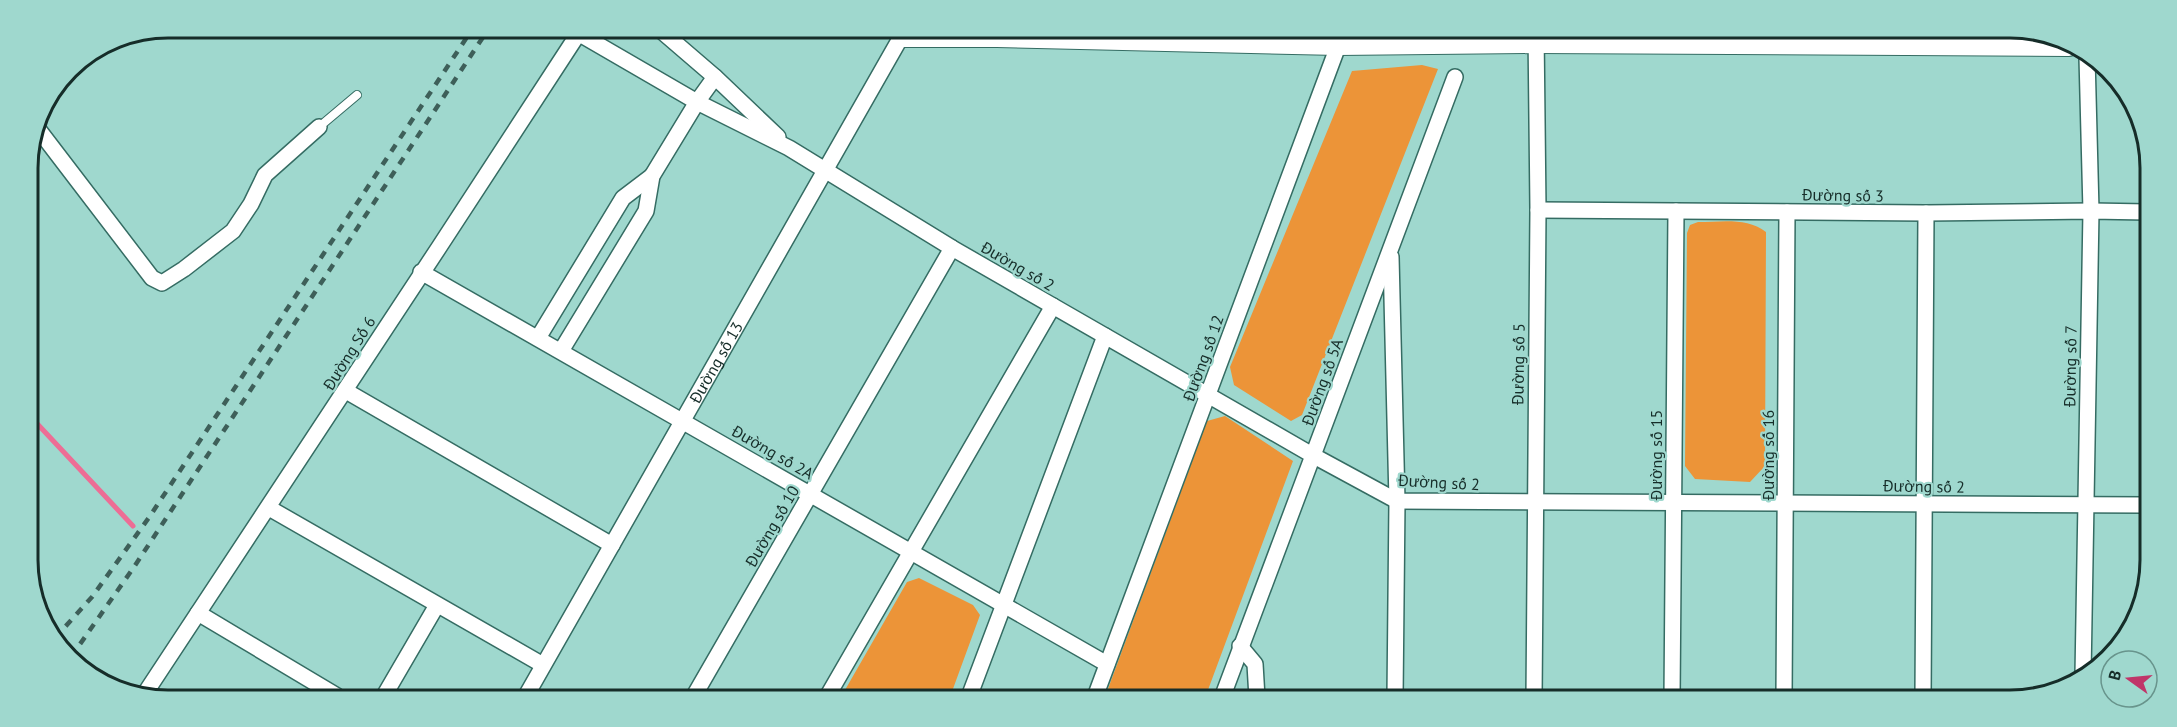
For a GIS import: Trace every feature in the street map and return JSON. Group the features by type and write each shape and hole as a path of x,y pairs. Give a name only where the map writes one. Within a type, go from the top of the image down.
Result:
{"street":[{"name":"Đường Số 6","path":"149,688 346,391 575,38"},
{"name":"Đường số 2","path":"593,38 697,102 789,148 952,248 1314,456 1397,501 2140,505"},
{"name":"Đường số 2","path":"670,38 715,77 789,148"},
{"name":"Đường số 13","path":"529,690 825,171 898,38"},
{"name":"Đường số 12","path":"1098,689 1341,38"},
{"name":"Đường số 5","path":"1534,689 1537,38"},
{"path":"1596,38 2055,46"},
{"name":"Đường số 7","path":"2083,666 2091,210 2087,63"},
{"path":"538,338 623,198 652,176 715,77"},
{"name":"Đường số 5A","path":"1225,689 1455,77"},
{"path":"42,134 152,278 162,283 233,231 251,204 265,175 319,127"},
{"path":"561,351 646,211 652,176"},
{"name":"Đường số 3","path":"1538,210 1926,213 2091,210 2140,212"},
{"name":"Đường số 15","path":"1672,689 1676,211"},
{"name":"Đường số 16","path":"1784,689 1787,212"},
{"path":"1923,689 1926,213"},
{"name":"Đường số 10","path":"698,690 952,248"},
{"path":"1390,248 1397,501 1395,689"},
{"name":"Đường số 2A","path":"421,272 1107,664"},
{"path":"831,690 1053,306"},
{"path":"972,690 1105,336"},
{"path":"346,391 612,545"},
{"path":"269,507 543,665"},
{"path":"388,690 437,605"},
{"path":"198,613 327,690"},
{"path":"1240,646 1255,664 1256,689"}],"lane":[{"path":"319,127 357,94"}],"shaded area":[{"path":"1422,65 1438,69 1302,415 1291,421 1234,385 1230,367 1352,71"},
{"path":"1698,222 1742,222 1759,227 1766,232 1765,466 1750,482 1695,479 1685,466 1687,233 1690,225"},
{"path":"1225,416 1293,461 1208,689 1108,689 1207,421"},
{"path":"919,578 973,605 980,615 953,690 845,690 907,582"}],"waterway":[{"path":"38,425 133,526"}],"railway":[{"path":"60,633 92,597 150,516 466,38"},
{"path":"76,651 134,567 482,38"}]}
